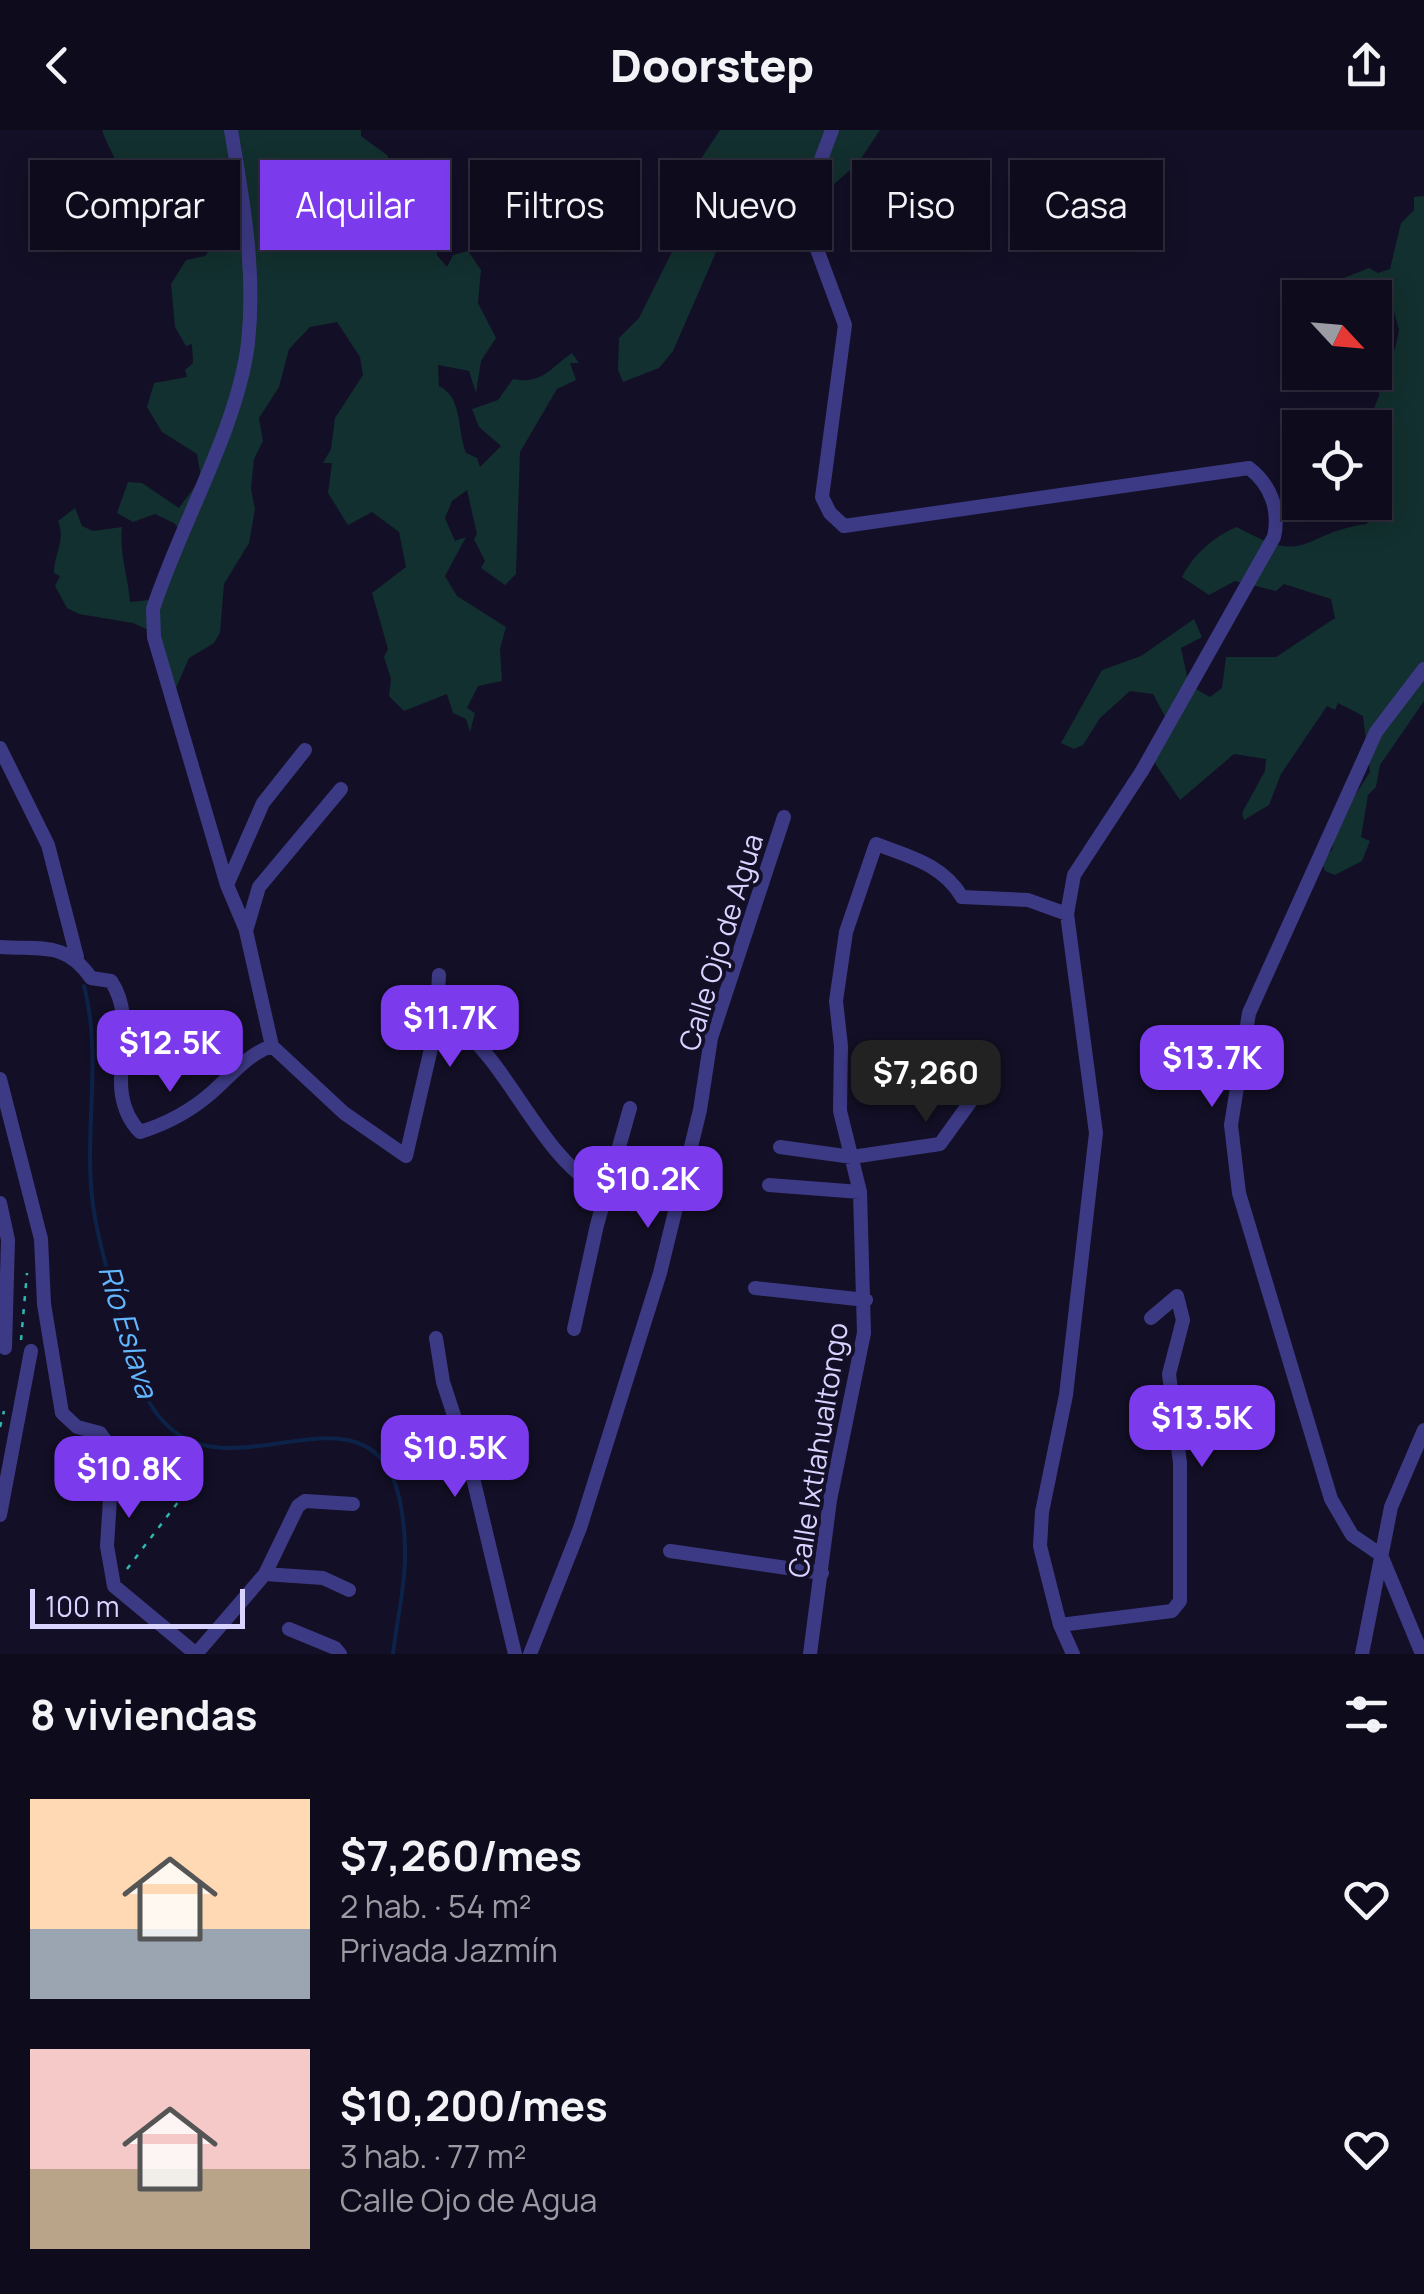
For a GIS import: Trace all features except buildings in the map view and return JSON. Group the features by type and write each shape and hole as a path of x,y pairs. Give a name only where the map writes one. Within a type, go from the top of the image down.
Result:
{"street":[{"path":"231,130 251,251 248,344 234,403 152,609 154,637 227,885 246,931 272,1046 344,1112 406,1156 436,1028 439,975"},
{"path":"832,130 810,189 805,217 845,325 822,497 830,513 844,526 1249,468 1262,479 1278,516 1274,537 1142,772 1074,875 1067,914 1096,1133 1066,1395 1042,1512 1040,1546 1060,1625 1073,1654"},
{"path":"1422,1654 1380,1554 1352,1535 1331,1499 1239,1194 1232,1125 1248,1013 1376,732 1424,669"},
{"path":"0,748 48,845 77,957 91,978 111,981 120,994 125,1024 120,1072 124,1116 140,1132 169,1123 209,1095 254,1052 272,1046"},
{"path":"227,885 263,803 305,750"},
{"path":"246,931 259,887 342,789"},
{"name":"Calle Ojo de Agua","path":"530,1654 580,1528 660,1273 700,1110 711,1038 784,817"},
{"name":"Calle Ixtlahualtongo","path":"810,1654 830,1500 860,1360 866,1300 860,1192 840,1111 837,988 846,932 876,844 927,863 950,878 962,898 1028,900 1067,914"},
{"path":"0,947 54,950 77,957"},
{"path":"436,1028 456,1024 480,1043 574,1172 608,1192"},
{"path":"780,1146 852,1157 940,1144 989,1076"},
{"path":"0,1079 41,1240 54,1367 64,1419 100,1433 113,1451 107,1546 114,1586 196,1654 265,1574 298,1506 305,1501 354,1504"},
{"path":"574,1328 578,1300 630,1108"},
{"path":"769,1185 860,1192"},
{"path":"0,1203 4,1240 2,1347 30,1352 54,1367"},
{"path":"755,1288 866,1300"},
{"path":"1060,1625 1172,1611 1180,1601 1180,1463 1169,1374 1183,1320 1176,1296 1151,1318"},
{"path":"436,1338 515,1654"},
{"path":"0,1515 30,1352"},
{"path":"1362,1654 1391,1506 1424,1430"},
{"path":"670,1551 822,1573"},
{"path":"265,1574 322,1578 349,1590"},
{"path":"289,1630 335,1648 340,1654"}],"path":[{"path":"114,1586 202,1472"}],"green space":[{"path":"102,130 361,130 361,136 389,160 260,160 260,250 437,250 447,267 453,255 468,251 481,270 478,303 496,338 481,361 476,393 469,371 438,365 439,386 452,398 466,453 477,458 480,467 501,446 479,427 472,409 498,400 513,379 539,377 572,353 579,363 570,363 576,380 557,389 520,452 516,574 505,585 481,568 485,561 474,539 477,534 467,490 452,501 445,518 455,541 466,537 445,576 457,596 506,627 500,649 502,681 478,686 467,708 475,713 470,732 466,719 453,713 447,694 404,711 389,696 391,679 384,657 388,649 372,593 406,567 399,532 372,512 348,525 328,493 332,463 323,463 331,449 335,418 363,375 360,357 337,322 310,327 289,349 279,387 259,418 263,441 254,459 251,489 255,509 249,543 224,584 220,633 214,643 189,658 176,688 157,634 133,623 79,614 67,608 55,586 60,576 54,573 54,566 61,535 58,521 75,508 82,526 93,531 122,527 130,602 149,600 184,535 174,523 155,514 133,522 117,513 128,482 142,483 179,508 201,478 197,454 162,432 147,407 154,383 187,377 185,370 193,363 192,344 186,346 175,327 171,284 186,260 205,256 209,250 240,250 240,160 114,160"},
{"path":"720,130 880,130 860,160 852,160 852,168 832,187 832,160 700,160"},
{"path":"1424,196 1424,701 1380,765 1376,787 1368,795 1361,837 1370,841 1362,861 1335,875 1325,871 1321,860 1332,850 1338,821 1370,772 1363,716 1338,703 1335,710 1327,706 1281,774 1269,805 1244,820 1242,813 1265,771 1266,759 1234,754 1180,800 1152,759 1167,720 1153,694 1130,691 1100,718 1083,745 1074,749 1061,743 1102,670 1141,656 1194,619 1202,637 1181,648 1189,685 1210,697 1222,688 1226,657 1276,657 1335,618 1331,599 1284,584 1276,591 1235,581 1209,595 1182,577 1205,547 1237,527 1261,539 1292,546 1367,524 1369,520 1392,520 1392,410 1373,410 1379,390 1392,390 1392,354 1399,330 1392,305 1392,280 1339,280 1369,268 1378,273 1390,269 1401,223 1414,210 1414,197"},
{"path":"673,250 717,250 673,351 659,368 623,382 618,370 619,338 639,318"}],"waterway":[{"name":"Río Eslava","path":"84,986 92,1040 93,1205 107,1268 145,1394 168,1426 200,1444 236,1448 313,1439 348,1440 377,1454 396,1488 405,1548 393,1654"}]}
